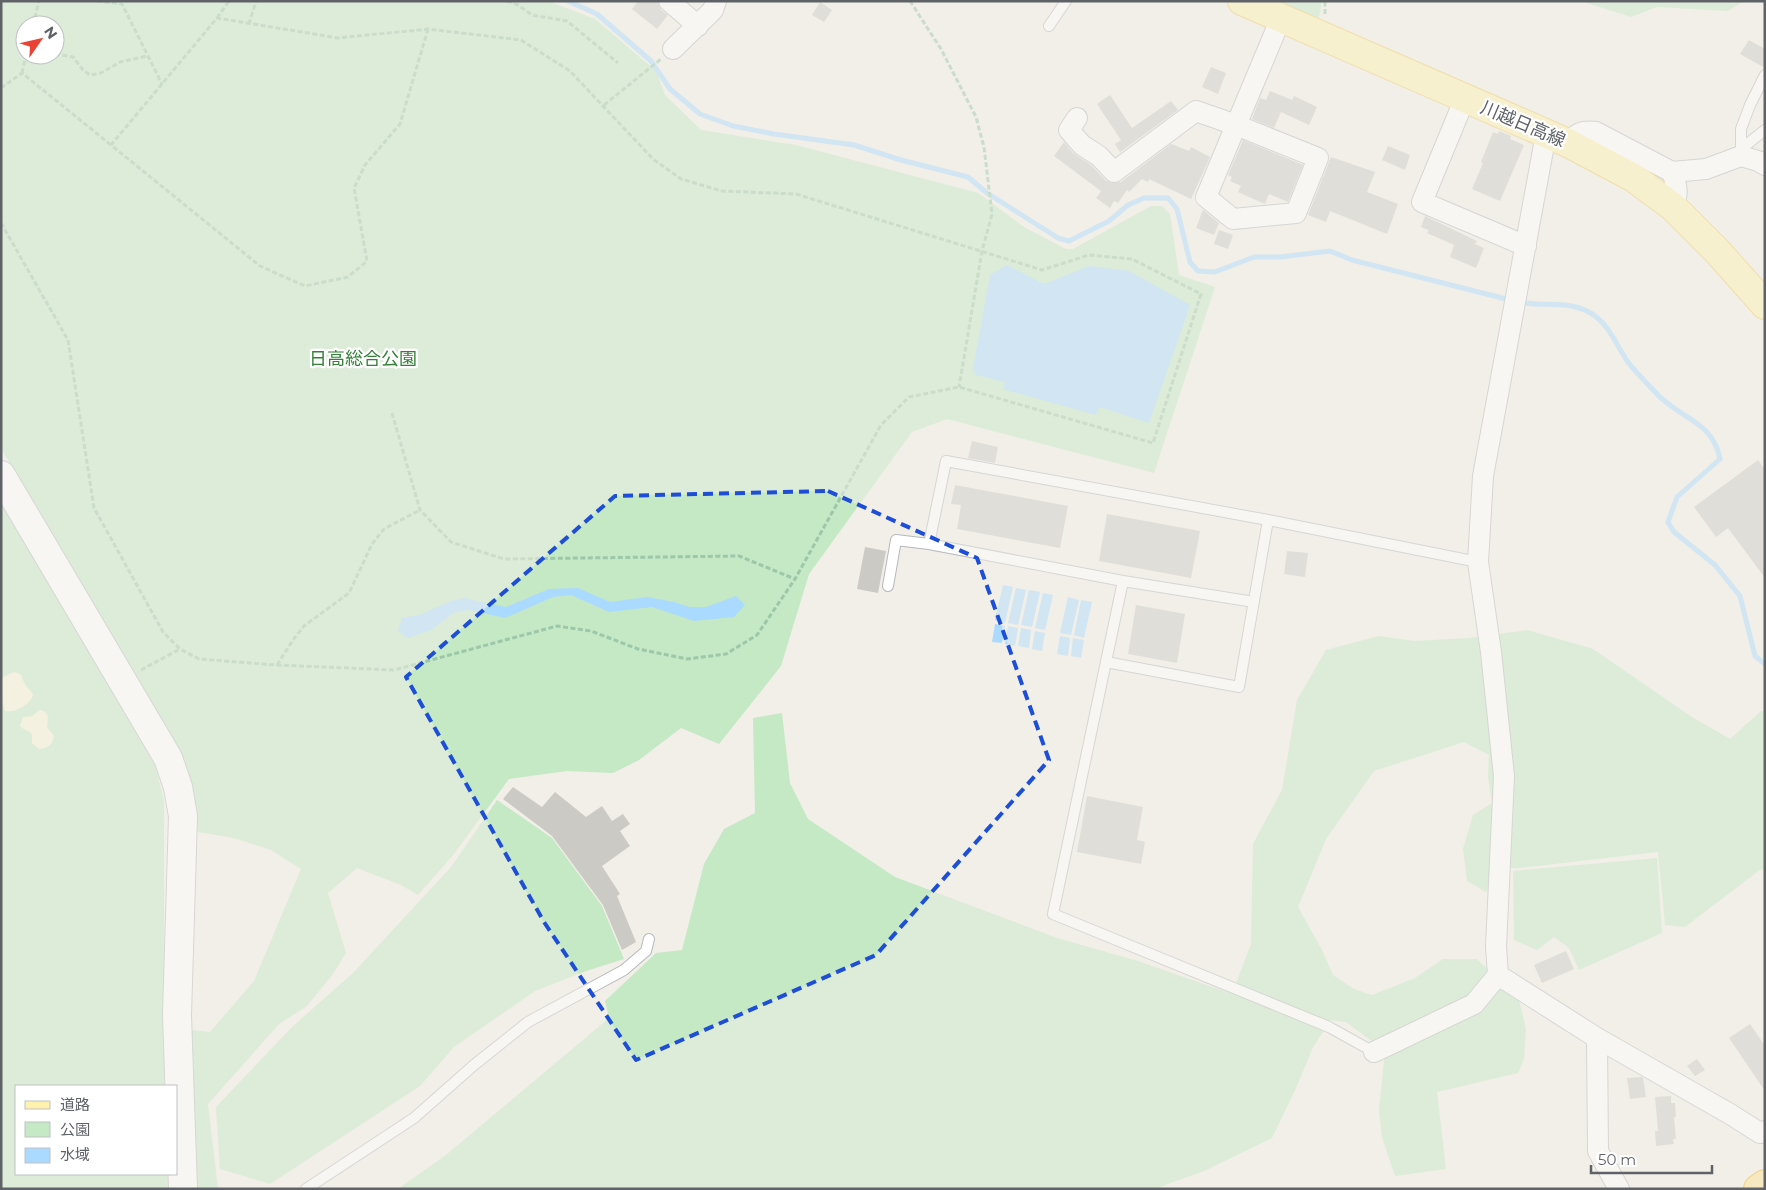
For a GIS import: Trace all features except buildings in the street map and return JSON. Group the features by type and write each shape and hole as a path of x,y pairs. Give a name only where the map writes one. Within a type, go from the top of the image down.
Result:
{"highway":[{"path":"1758,1189 1765,1184"}],"main road":[{"name":"川越日高線","path":"1242,1 1557,138 1634,178 1672,207 1717,251 1765,306"}],"street":[{"path":"669,1 698,26"},
{"path":"673,50 713,10 716,1"},
{"path":"1077,118 1069,130 1082,145 1099,156 1114,172 1196,112 1236,125 1318,158 1296,213 1233,219 1206,197 1236,125 1281,18"},
{"path":"1465,98 1422,202 1526,246"},
{"path":"1374,1052 1474,1004 1498,975 1496,947 1504,776 1491,652 1478,562 1483,476 1526,246 1557,138 1586,130 1596,132 1672,172 1706,169 1741,153 1765,165"},
{"path":"1672,172 1678,197 1672,207"},
{"path":"1,475 168,758 178,787 183,816 177,1016 184,1189"},
{"path":"1498,975 1597,1038 1730,1114 1763,1138"},
{"path":"1597,1038 1598,1151 1619,1189"}],"lane":[{"path":"1049,26 1066,1"},
{"path":"1741,153 1741,129 1750,105 1765,75"},
{"path":"1741,153 1765,130"},
{"path":"930,544 946,461 1268,520 1478,562"},
{"path":"1106,662 1239,687 1268,520"},
{"path":"888,586 896,540 930,544 1123,581 1254,602"},
{"path":"1123,581 1053,914 1329,1027 1374,1052"},
{"path":"306,1189 414,1118 474,1065 528,1022 624,970 646,951 649,939"}],"path":[{"path":"36,15 39,1"},
{"path":"96,1 122,4 162,84"},
{"path":"111,145 229,1"},
{"path":"249,24 256,1"},
{"path":"507,1 518,5 532,15 567,21 618,63"},
{"path":"910,1 941,49 976,117 984,147 988,177 992,214 982,251 959,387"},
{"path":"1,223 68,340 94,508 163,632 180,649 199,659 277,666 394,670 557,626 591,631 638,649 687,659 726,654 757,635 795,579 881,425 908,397 959,387 1153,443 1201,294 1132,259 1089,255 1042,270 796,194 722,191 682,179 653,159 570,71 521,40 428,30 338,38 217,18"},
{"path":"22,73 260,266 305,286 348,277 367,261 354,188 365,165 400,124 428,30"},
{"path":"604,105 673,50"},
{"path":"65,56 73,57 83,70 90,75 101,74 120,62 147,56"},
{"path":"1,88 22,73 24,65"},
{"path":"392,413 420,510 451,542 504,559 739,556 795,579"},
{"path":"277,666 292,640 304,626 349,593 372,544 384,529 420,510"},
{"path":"123,679 180,649"}],"highlighted area":[{"path":"828,491 977,558 1049,760 876,955 636,1060 544,922 406,677 615,496"}],"green space":[{"name":"日高総合公園","path":"1,1 548,1 595,19 656,71 665,95 701,130 796,145 978,193 1024,227 1066,249 1073,249 1151,206 1162,206 1170,214 1179,275 1215,287 1154,473 947,419 912,432 809,574 781,666 719,744 681,728 639,760 613,773 567,771 509,779 454,854 418,895 401,885 357,868 328,893 346,953 333,974 307,1006 279,1024 208,1104 218,1189 1,1189 1,497 155,766 164,800 164,1010 174,1028 210,1032 254,981 301,869 271,850 234,838 198,832 175,752 1,448"},
{"path":"1276,1 1321,1 1318,21"},
{"path":"1581,1 1744,1 1728,11 1657,7 1631,17"},
{"path":"1527,630 1593,649 1692,717 1730,739 1761,711 1765,711 1765,870 1761,869 1685,927 1665,925 1658,852 1519,868 1502,868 1486,892 1467,881 1463,849 1473,815 1492,803 1488,777 1489,755 1464,742 1374,771 1326,839 1298,907 1322,950 1333,975 1354,989 1372,995 1415,978 1443,959 1477,959 1519,1000 1526,1029 1524,1059 1518,1073 1437,1092 1446,1169 1395,1176 1382,1137 1379,1110 1385,1051 1346,1022 1331,1020 1313,1047 1272,1138 1204,1171 1154,1189 398,1189 446,1155 609,1018 605,1001 656,953 682,950 704,864 724,829 755,813 753,718 782,713 790,783 808,819 895,877 1057,938 1138,961 1232,994 1251,944 1253,844 1282,790 1297,700 1326,650 1379,636 1414,641 1469,638"},
{"path":"497,800 552,838 602,906 624,959 586,971 535,991 454,1047 420,1086 270,1184 220,1169 216,1107 292,1027 353,973 451,867"},
{"path":"1657,858 1662,933 1579,970 1569,948 1554,937 1537,950 1514,940 1513,871"}],"sand":[{"path":"14,672 21,675 33,695 22,708 5,711 1,697 1,678"},
{"path":"40,710 47,714 47,727 54,736 49,746 39,749 32,743 30,732 20,726 23,717 32,716"}],"water":[{"path":"1007,265 1044,284 1089,266 1129,271 1190,305 1149,423 1100,407 1096,415 1003,389 1005,382 976,375 973,369 990,275"},
{"path":"1003,585 1013,587 1005,623 995,620"},
{"path":"578,588 610,602 647,597 689,607 706,607 736,596 745,605 734,617 694,621 652,607 609,612 571,595 553,597 505,618 469,610 455,612 431,630 408,638 398,631 402,618 419,615 451,601 464,598 506,607 549,589"},
{"path":"1016,588 1026,590 1018,625 1008,623"},
{"path":"1029,590 1040,592 1032,627 1021,625"},
{"path":"1043,593 1053,595 1045,630 1035,628"},
{"path":"1068,597 1079,600 1071,635 1060,633"},
{"path":"1081,600 1092,602 1084,638 1074,635"},
{"path":"995,624 1005,626 1002,643 992,642"},
{"path":"1008,626 1018,628 1015,646 1005,644"},
{"path":"1021,628 1031,630 1029,648 1018,646"},
{"path":"1035,631 1045,633 1042,651 1032,649"},
{"path":"1060,636 1070,638 1068,656 1057,654"},
{"path":"1073,638 1084,640 1081,658 1071,656"}],"waterway":[{"path":"568,1 597,14 651,61 670,89 700,114 733,126 774,134 854,145 901,160 968,177 987,193 1058,238 1069,241 1109,221 1128,205 1144,198 1168,198 1177,209 1190,262 1198,271 1215,272 1254,257 1280,257 1330,251 1352,260 1510,300"},
{"path":"1519,302 1572,306 1589,312 1602,322 1632,366 1659,396 1696,422 1711,437 1720,459 1677,497 1668,522 1674,532 1715,565 1740,596 1755,656 1765,664"}]}
